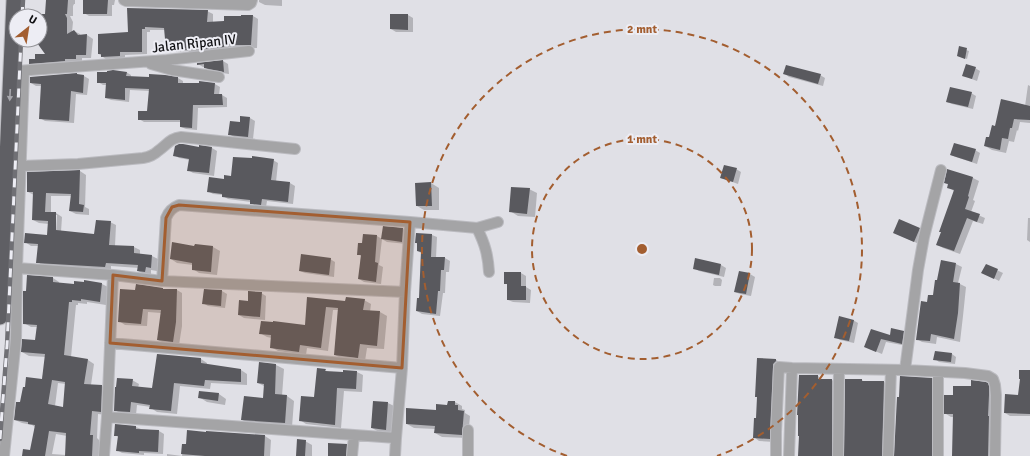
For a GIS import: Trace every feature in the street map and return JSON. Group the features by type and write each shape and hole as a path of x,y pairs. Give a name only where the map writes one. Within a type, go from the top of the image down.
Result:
{"highway":[{"path":"0,317 18,71 14,0"}],"street":[{"path":"124,0 248,5 252,0"},
{"name":"Jalan Ripan IV","path":"18,71 167,60 249,51"},
{"name":"Jalan Ripan IV","path":"141,62 172,70 219,77"},
{"path":"4,456 16,339 21,166 18,71"},
{"path":"21,166 78,164 143,158 151,156 171,140 181,137 295,149"},
{"path":"905,370 924,237 941,170"},
{"path":"162,281 166,218 172,207 179,205 477,228 498,222"},
{"path":"395,456 402,368 410,222"},
{"path":"477,228 484,241 489,272"},
{"path":"17,268 113,274 162,281 405,292"},
{"path":"104,456 113,274"},
{"path":"110,343 402,368"},
{"path":"776,456 779,367 905,370 988,376 993,379 996,395 996,456"},
{"path":"789,456 792,368"},
{"path":"838,456 839,369"},
{"path":"888,456 891,370"},
{"path":"938,372 938,456"},
{"path":"107,417 396,438"},
{"path":"468,430 468,456"},
{"path":"352,456 354,435"}],"highlighted area":[{"path":"179,205 410,222 402,368 110,343 113,275 162,281 166,218 172,207"}],"building":[{"path":"46,0 68,0 67,14 65,14 67,18 67,34 74,30 78,35 87,34 86,55 76,55 76,59 65,59 65,61 29,64 29,59 35,59 35,54 45,54 41,48 48,48 48,8 45,8"},
{"path":"83,0 108,0 107,14 83,14"},
{"path":"127,8 208,10 207,22 224,21 224,16 253,15 251,45 224,45 224,47 196,50 184,50 184,48 166,50 164,28 145,27 145,29 142,29 142,52 120,52 120,56 101,57 101,54 98,54 98,34 128,32"},
{"path":"390,14 408,14 408,30 390,29"},
{"path":"959,46 967,48 965,59 957,56"},
{"path":"223,60 224,72 204,68 204,64 197,65 197,63"},
{"path":"966,64 976,67 972,79 962,76"},
{"path":"786,65 821,74 818,84 783,74"},
{"path":"113,70 127,72 126,76 149,77 149,74 178,77 178,83 199,83 199,81 215,83 214,94 222,94 223,105 193,105 192,128 180,127 180,120 138,120 138,111 147,111 149,89 125,88 125,100 105,98 106,83 97,83 97,72 107,72"},
{"path":"77,73 84,75 83,93 71,91 69,121 39,119 41,84 30,83 30,77"},
{"path":"950,87 972,92 968,107 946,102"},
{"path":"1001,99 1030,106 1030,120 1014,119 1012,128 1010,128 1008,139 1002,138 1000,150 984,146 986,137 989,137 992,125 995,126"},
{"path":"240,116 250,117 248,137 228,135 230,121 240,122"},
{"path":"954,143 976,149 972,162 950,155"},
{"path":"179,144 212,147 209,173 187,171 189,159 173,156 175,146"},
{"path":"252,156 274,159 271,180 290,182 288,202 262,199 261,205 250,204 250,200 222,197 222,194 207,192 209,177 224,179 224,175 231,176 233,157 252,158"},
{"path":"724,165 737,168 733,182 720,178"},
{"path":"947,169 973,177 965,209 980,214 977,222 967,218 954,251 936,245 954,190 947,188 948,184 944,183"},
{"path":"80,170 79,204 84,205 83,212 69,211 71,194 46,193 45,212 56,212 56,230 94,234 96,220 111,221 109,245 134,246 134,253 152,255 151,268 146,267 145,272 137,271 138,265 106,263 105,267 36,263 38,244 24,243 25,233 47,235 48,221 32,220 33,192 27,192 27,172"},
{"path":"431,182 432,206 416,206 415,183"},
{"path":"511,187 530,188 527,214 509,212"},
{"path":"899,219 920,228 914,242 893,233"},
{"path":"383,226 403,228 402,242 381,239"},
{"path":"416,233 432,234 431,257 445,257 444,270 441,270 440,291 438,291 436,314 416,311 417,298 419,298 421,252 417,251 417,243 415,243"},
{"path":"363,234 377,235 375,262 378,263 376,282 358,279 361,255 357,255 358,243 362,243"},
{"path":"172,242 194,246 195,244 213,246 211,272 192,270 192,263 170,259"},
{"path":"301,254 331,258 329,275 299,271"},
{"path":"695,258 721,264 719,275 693,269"},
{"path":"941,260 956,263 953,282 960,283 958,313 954,339 931,334 930,341 916,340 921,301 927,302 928,295 933,295 935,280 937,280"},
{"path":"986,264 998,269 994,279 981,273"},
{"path":"739,271 750,273 746,294 734,292"},
{"path":"504,272 521,272 521,286 526,286 526,300 507,300 507,284 504,284"},
{"path":"27,275 53,277 53,282 74,284 74,281 84,282 84,280 102,283 100,302 81,299 81,301 72,300 72,302 69,302 64,355 88,359 84,384 102,385 101,412 92,411 90,435 93,435 92,456 65,456 66,433 49,431 45,456 22,456 23,449 30,450 35,425 28,424 28,422 14,420 16,402 20,402 23,387 25,387 26,377 42,379 45,354 21,352 22,339 35,340 37,325 23,324 23,291 26,291","holes":["52,380 65,382 63,407 48,404"]},
{"path":"136,284 163,289 177,289 176,322 173,342 157,340 161,310 143,309 141,324 118,322 120,289 135,290"},
{"path":"204,289 222,290 221,306 202,304"},
{"path":"248,291 262,292 260,317 238,315 239,300 248,301"},
{"path":"307,297 345,301 346,297 365,299 363,310 380,311 377,346 360,344 358,358 334,355 338,308 326,307 321,348 300,345 299,352 270,348 271,335 259,334 261,321 305,325"},
{"path":"839,316 854,320 849,341 834,338"},
{"path":"891,328 904,331 902,344 881,339 876,352 864,347 871,329 890,335"},
{"path":"935,351 952,353 951,362 933,360"},
{"path":"157,354 201,358 201,363 241,369 241,382 205,380 204,386 174,383 171,411 149,409 150,405 131,402 130,412 114,411 117,378 133,379 132,386 152,388"},
{"path":"757,358 776,359 773,364 770,439 753,438 754,418 756,418 757,397 755,397"},
{"path":"259,362 276,364 275,394 287,395 285,423 241,420 244,396 263,398 264,384 257,383"},
{"path":"317,368 326,369 325,371 357,371 356,389 337,388 335,425 299,421 301,396 314,397"},
{"path":"1019,370 1030,370 1030,414 1004,413 1005,394 1018,395 1020,379"},
{"path":"799,375 818,375 818,379 832,379 832,456 798,456 799,436 797,415"},
{"path":"900,376 932,378 932,456 894,456 897,397 899,397"},
{"path":"845,379 884,381 882,456 844,456"},
{"path":"971,380 986,382 989,386 988,456 952,456 953,414 944,414 944,395 953,395 953,386 971,386"},
{"path":"199,391 219,393 218,401 198,398"},
{"path":"373,401 388,402 386,430 371,428"},
{"path":"448,401 455,401 455,405 458,405 458,410 464,411 462,435 434,433 435,426 406,424 406,408 436,410 436,404 447,405"},
{"path":"115,424 136,426 136,429 159,430 158,452 139,451 139,453 116,451 118,436 114,436"},
{"path":"187,430 265,435 264,456 205,456 181,454 182,444 186,444"},
{"path":"297,439 306,440 305,456 296,456"},
{"path":"328,443 347,444 346,456 328,456"}],"railway":[{"path":"22,8 23,0"},
{"path":"0,439 7,346 21,48"}]}
